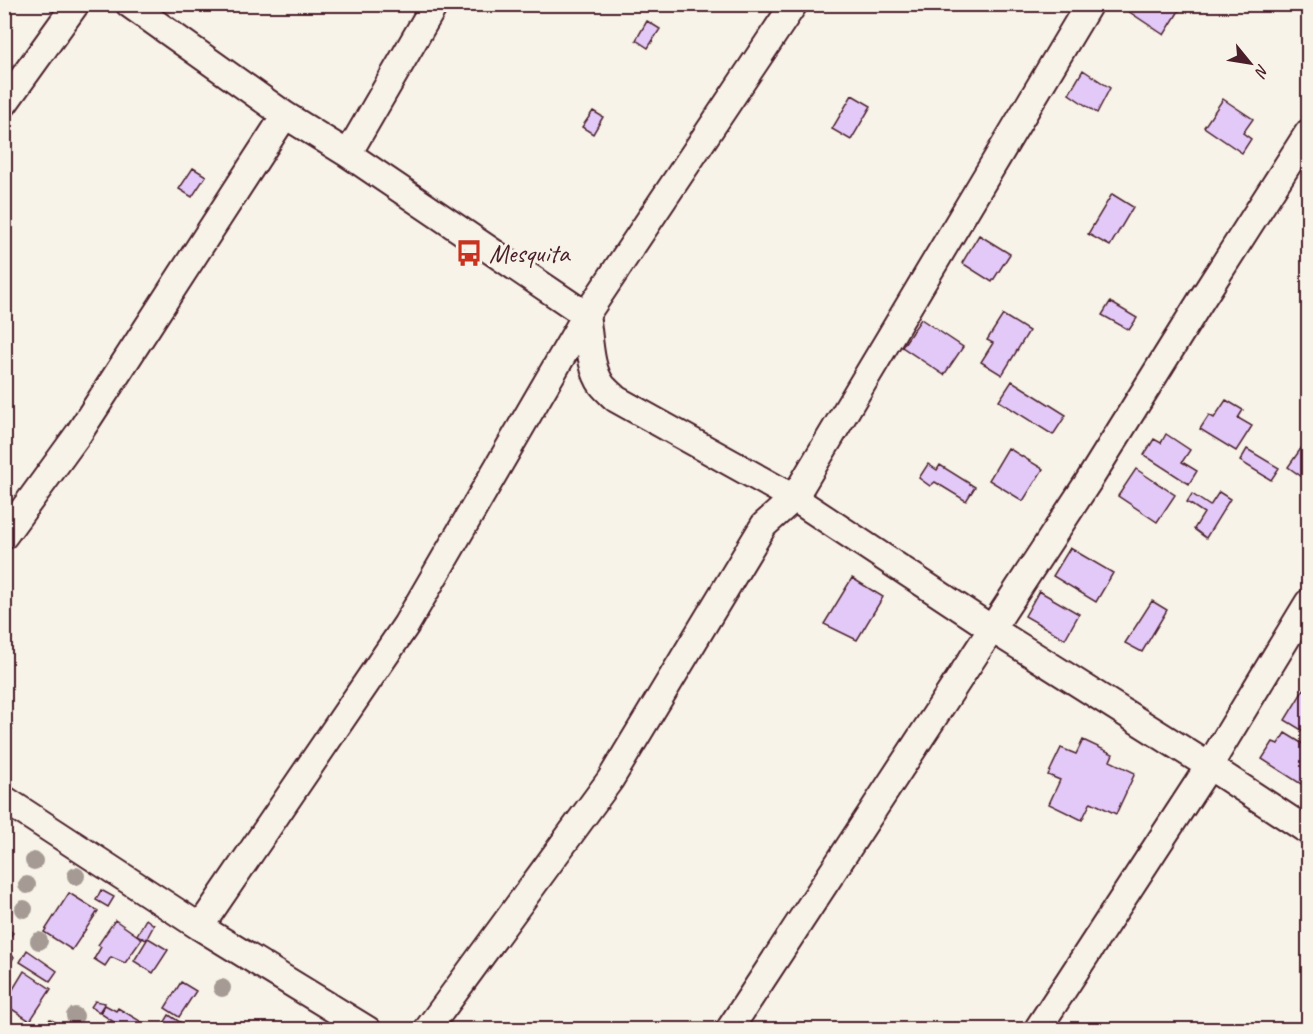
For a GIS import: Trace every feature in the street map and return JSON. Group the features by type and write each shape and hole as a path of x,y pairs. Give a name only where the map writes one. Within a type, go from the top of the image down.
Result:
{"street":[{"path":"4,104 76,4"},
{"path":"129,4 285,115 348,154 586,315 592,361 602,384 616,399 794,498 992,629 1308,831"},
{"path":"348,154 435,4"},
{"path":"200,927 406,625 586,315 795,4"},
{"path":"427,1029 610,780 764,525 794,498 1089,4"},
{"path":"4,536 78,433 285,115"},
{"path":"729,1029 1088,482 1308,133"},
{"path":"1037,1029 1209,766 1308,603"},
{"path":"4,799 200,927 368,1029"}],"building":[{"path":"1124,4 1180,4 1182,6 1164,35 1122,7"},
{"path":"647,21 660,29 648,48 636,40"},
{"path":"1083,70 1110,88 1097,113 1069,94"},
{"path":"852,95 871,106 851,140 832,129"},
{"path":"1223,99 1253,119 1243,133 1251,139 1242,153 1204,127"},
{"path":"593,111 603,117 593,134 582,127"},
{"path":"193,168 206,176 192,197 179,189"},
{"path":"1112,194 1133,207 1110,246 1088,234"},
{"path":"979,235 1010,254 992,282 962,263"},
{"path":"1110,302 1137,318 1129,330 1102,315"},
{"path":"1003,315 1029,331 1002,375 981,362 993,343 987,340"},
{"path":"921,319 963,347 944,375 902,347"},
{"path":"1012,381 1066,415 1053,435 999,401"},
{"path":"1226,400 1243,410 1238,418 1252,426 1236,451 1200,429 1209,415 1214,418"},
{"path":"1166,434 1190,450 1182,462 1197,471 1189,484 1144,455 1154,439 1161,443"},
{"path":"1308,441 1308,481 1288,467"},
{"path":"1008,448 1043,469 1023,501 989,480"},
{"path":"1247,449 1279,468 1271,480 1240,461"},
{"path":"928,464 937,470 940,465 975,487 966,501 935,482 930,486 919,478"},
{"path":"1136,469 1175,495 1157,522 1118,496"},
{"path":"1219,492 1230,499 1206,538 1194,529 1204,513 1187,502 1192,494 1210,506"},
{"path":"1070,548 1113,573 1096,602 1053,576"},
{"path":"852,578 883,597 857,640 824,624"},
{"path":"1039,591 1079,614 1065,639 1025,616"},
{"path":"1152,601 1167,610 1142,652 1125,643"},
{"path":"1304,689 1308,692 1308,734 1285,720"},
{"path":"4,725 12,729 4,740"},
{"path":"1285,733 1308,747 1308,772 1301,784 1262,759 1273,742 1278,744"},
{"path":"1083,740 1113,754 1110,761 1135,773 1116,814 1091,802 1082,820 1049,804 1060,780 1048,775 1061,748 1076,754"},
{"path":"101,890 114,897 108,907 96,900"},
{"path":"69,893 98,911 72,950 44,932"},
{"path":"146,919 154,925 146,940 137,935"},
{"path":"115,920 142,939 125,963 111,957 105,966 94,959 101,947 98,945"},
{"path":"4,927 13,933 4,945"},
{"path":"148,938 168,950 153,973 134,961"},
{"path":"27,950 57,971 50,981 20,962"},
{"path":"7,952 14,957 9,965 4,963"},
{"path":"24,971 51,989 30,1021 4,1004"},
{"path":"181,982 196,991 179,1017 165,1008"},
{"path":"95,1001 105,1003 99,1012 91,1007"},
{"path":"105,1005 116,1011 118,1008 145,1024 143,1028 145,1030 126,1030 100,1013"},
{"path":"169,1015 192,1030 160,1030"},
{"path":"50,1019 67,1030 44,1030"},
{"path":"110,1022 123,1030 106,1030"}],"place":[{"name":"Mesquita","path":"469,253"}]}
